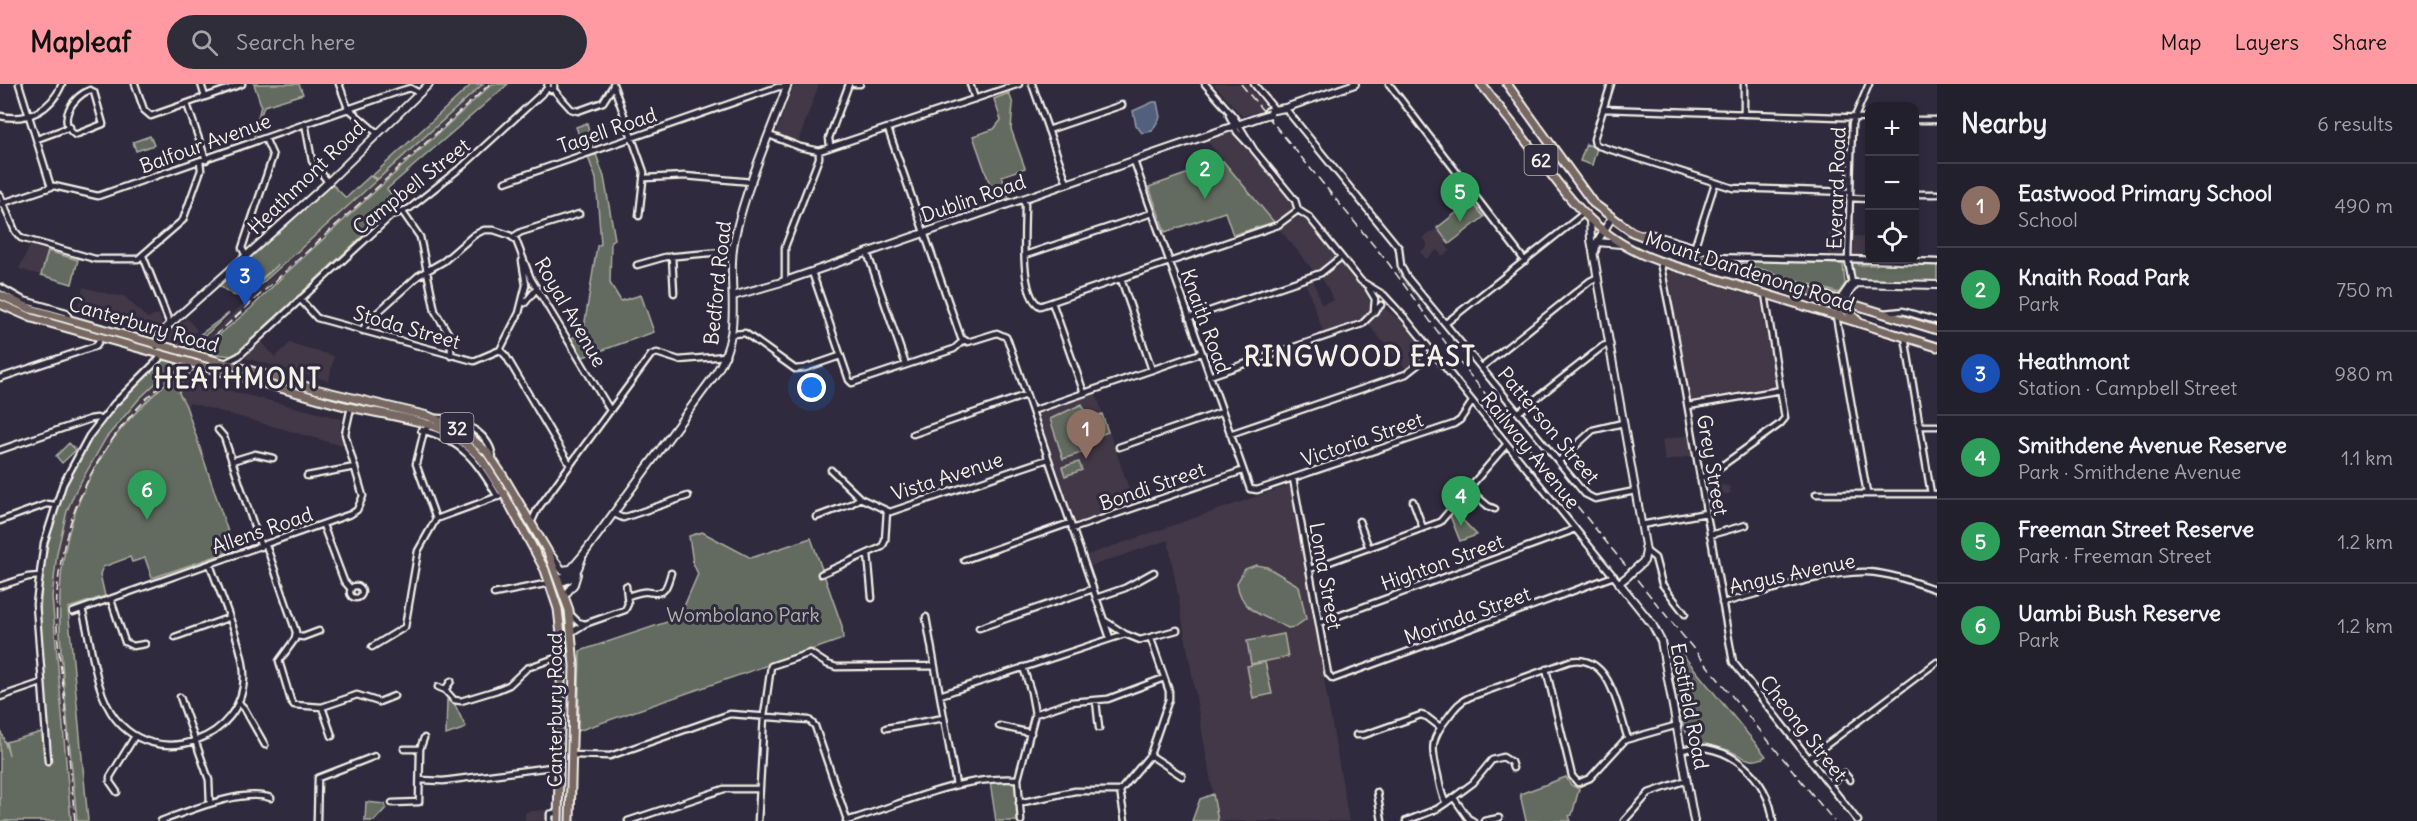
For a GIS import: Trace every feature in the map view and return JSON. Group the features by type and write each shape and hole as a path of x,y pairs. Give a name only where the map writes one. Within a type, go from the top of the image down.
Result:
{"main road":[{"name":"Heathmont Road","path":"160,334 328,182 429,84"},
{"name":"Dublin Road","path":"733,296 812,272 1354,84"},
{"name":"Mount Dandenong Road","path":"1481,84 1583,214 1602,231 1641,255 1768,294 1841,309 1882,313 1937,330"},
{"name":"Mount Dandenong Road","path":"1507,84 1593,203 1611,219 1635,234 1694,251 1701,257 1824,295 1860,323 1937,347"},
{"name":"Bedford Road","path":"560,581 574,571 583,555 714,376 726,356 733,334 733,251 737,226 787,86"},
{"name":"Eastfield Road","path":"1611,219 1595,243 1595,258 1646,551"},
{"path":"1590,221 1595,243 1621,244"},
{"path":"1763,277 1771,286 1768,294"},
{"path":"1841,309 1851,286 1863,284 1937,285"},
{"name":"Canterbury Road","path":"0,295 24,307 101,326 225,363 351,407 432,421 472,449 487,466 501,496 539,557 560,615 558,821"},
{"name":"Canterbury Road","path":"0,304 20,314 96,341 353,398 432,421 464,432 479,444 493,461 525,512 543,544 565,595 572,632 574,666 570,821"},
{"path":"96,341 101,326"},
{"path":"147,341 160,334"},
{"path":"158,353 160,334"},
{"path":"203,357 209,367"},
{"path":"351,407 353,398"},
{"path":"543,544 562,570 574,571"},
{"path":"1619,583 1644,561 1646,551"},
{"name":"Bedford Road","path":"565,595 574,584 574,571"},
{"path":"550,583 560,581"},
{"name":"Eastfield Road","path":"1619,583 1652,624 1660,638 1678,725 1694,821"},
{"path":"558,780 571,779"}],"street":[{"path":"1,204 51,187 19,84"},
{"path":"0,116 30,116 49,104 62,84"},
{"path":"135,84 144,110 149,116 242,84"},
{"path":"201,84 205,98"},
{"path":"339,84 348,108 377,133"},
{"path":"551,86 572,109 578,111 603,102 614,84"},
{"path":"614,84 645,178 639,216"},
{"path":"830,146 829,138 849,84"},
{"path":"854,84 860,84"},
{"path":"970,84 975,99"},
{"path":"769,135 800,147 819,151 1019,84"},
{"path":"1032,84 1066,183"},
{"name":"Railway Avenue","path":"1205,84 1225,107 1236,124 1237,132 1295,200 1298,210 1309,217 1379,301 1395,310"},
{"path":"1254,84 1269,113"},
{"path":"1389,84 1525,261"},
{"path":"1611,84 1594,139 1595,144 1733,188 1850,192"},
{"path":"1744,84 1744,114"},
{"name":"Everard Road","path":"1851,286 1846,270 1851,133 1854,117 1869,84"},
{"name":"Campbell Street","path":"225,363 239,356 391,216 410,208 464,165 551,86"},
{"name":"Tagell Road","path":"505,182 778,87 787,86"},
{"name":"Balfour Avenue","path":"51,187 97,197 348,108 410,88 419,93"},
{"path":"92,90 103,118 103,125 77,135 72,134 70,127 66,116 69,108 79,94 92,90"},
{"path":"0,195 1,204 21,238 96,259 136,259 143,256 183,220 201,170 203,161 187,104"},
{"path":"1048,130 1122,105"},
{"name":"Patterson Street","path":"1284,109 1399,248 1402,270 1590,498 1635,491"},
{"path":"1603,109 1865,118"},
{"path":"1919,120 1937,120"},
{"path":"305,123 312,161 328,182"},
{"path":"37,139 70,127"},
{"path":"888,129 964,340"},
{"path":"246,256 242,248 273,156 265,138"},
{"path":"785,281 785,247 819,158 819,151"},
{"name":"Knaith Road","path":"1134,161 1247,486 1252,490"},
{"path":"645,178 685,176 752,182"},
{"path":"1694,251 1715,183"},
{"path":"1919,194 1937,194"},
{"path":"1849,198 1865,199"},
{"path":"1023,199 1025,205 1025,274 1034,302 1040,306 1281,223 1298,210"},
{"path":"402,211 420,237 435,311 451,338 451,356"},
{"path":"1025,255 1152,213"},
{"path":"363,331 366,323 418,276 444,261 480,232 497,231 513,237 521,232 579,214"},
{"path":"1446,323 1583,214"},
{"name":"Royal Avenue","path":"513,237 537,288 610,410"},
{"path":"637,265 657,258 733,251"},
{"path":"867,252 906,365"},
{"path":"143,256 170,324"},
{"path":"672,256 674,293"},
{"path":"521,308 526,285 522,257"},
{"path":"1189,318 1322,273 1341,257"},
{"path":"1701,257 1937,262"},
{"name":"Grey Street","path":"1659,261 1688,406 1731,652"},
{"name":"Grey Street","path":"1665,283 1668,264"},
{"path":"812,272 849,381 856,383 954,349 964,340"},
{"path":"1482,367 1598,277"},
{"path":"1120,279 1152,370"},
{"path":"0,287 23,300 66,312 70,320"},
{"path":"537,288 521,308 500,350 511,364 570,465"},
{"path":"1700,478 1706,477 1783,421 1785,413 1768,294"},
{"name":"Railway Avenue","path":"1379,301 1384,295 1406,320 1619,583"},
{"name":"Stoda Street","path":"300,299 317,318 474,362 500,350"},
{"path":"1209,376 1362,324 1372,314 1379,301"},
{"path":"1052,302 1084,393"},
{"path":"1841,309 1840,334 1867,494"},
{"name":"Mount Dandenong Road","path":"1882,313 1903,311 1937,321"},
{"path":"733,334 745,333 795,369 805,368 840,356"},
{"path":"964,340 968,342 997,333 1006,337 1110,638"},
{"path":"1816,494 1934,494 1905,337"},
{"path":"0,378 85,349 96,341"},
{"path":"1519,412 1603,346 1610,344"},
{"path":"48,761 36,604 44,543 55,505 78,454 101,420 155,363 158,353"},
{"path":"1032,411 1201,353"},
{"path":"1230,434 1406,374 1433,353"},
{"path":"531,523 537,510 653,354 679,360 726,356"},
{"path":"239,356 239,368"},
{"path":"1688,406 1781,390"},
{"path":"913,434 1026,395"},
{"name":"Victoria Street","path":"1252,490 1454,424 1460,420 1472,402"},
{"name":"Allens Road","path":"73,612 351,514 360,504 362,489 345,434 351,407"},
{"path":"1119,447 1222,412"},
{"name":"Canterbury Road","path":"405,417 423,432 448,438 466,452 501,496"},
{"path":"0,450 90,419 101,420"},
{"path":"432,421 423,432 416,464 436,519"},
{"path":"1559,461 1593,430 1623,423"},
{"path":"1920,426 1937,426"},
{"path":"218,430 224,437 296,636"},
{"path":"1310,569 1440,522 1506,445"},
{"path":"232,461 255,454 273,458"},
{"name":"Vista Avenue","path":"831,470 860,498 887,512 893,512 1048,459"},
{"path":"307,476 355,467"},
{"name":"Bondi Street","path":"1072,529 1242,471"},
{"name":"Loma Street","path":"1293,478 1328,674 1331,678"},
{"path":"1468,489 1495,509"},
{"path":"372,647 405,627 418,550 436,519 501,496"},
{"path":"614,513 623,518 688,496"},
{"path":"816,517 851,504 860,498"},
{"path":"1413,501 1423,528"},
{"path":"0,520 47,504 55,505"},
{"path":"525,512 532,514 537,510"},
{"path":"821,574 868,555 883,544 887,512"},
{"path":"1641,525 1706,513"},
{"path":"1359,521 1369,548"},
{"path":"964,560 1070,523"},
{"path":"323,525 345,581 351,589"},
{"path":"1710,535 1746,525"},
{"name":"Highton Street","path":"1319,623 1575,528"},
{"name":"Eastfield Road","path":"1646,551 1655,558 1662,584 1685,614"},
{"path":"868,555 873,597"},
{"path":"82,609 104,699 116,720 135,736 162,746 185,745 221,726 239,703 244,675 243,663 210,564"},
{"path":"1096,598 1125,588 1154,572"},
{"name":"Angus Avenue","path":"1722,603 1831,576 1864,572 1905,579 1937,590"},
{"path":"628,596 646,591 661,594 671,573"},
{"path":"0,586 31,576 39,576"},
{"name":"Morinda Street","path":"1331,678 1336,679 1614,576"},
{"path":"494,594 550,583"},
{"path":"572,632 585,624 626,610 628,596 626,586"},
{"path":"979,628 1093,589"},
{"path":"111,600 125,642 133,646 145,644"},
{"path":"569,613 578,622 585,624"},
{"path":"926,617 956,785"},
{"path":"175,637 228,618"},
{"path":"1104,618 1110,625 1140,640 1151,639 1177,630"},
{"path":"296,636 303,637 319,631"},
{"path":"940,695 1125,634"},
{"path":"296,636 278,663 291,701 296,705 322,707 357,695 380,702 394,696"},
{"path":"1125,821 1120,791 1150,755 1169,699 1169,691 1151,639"},
{"name":"Cheong Street","path":"1731,652 1733,662 1858,821"},
{"path":"758,821 764,716 771,666 812,654 836,667 934,666"},
{"path":"438,687 445,690 453,700 461,700 509,685 527,668 561,656"},
{"path":"1446,803 1432,751 1434,736 1440,727 1465,699 1546,669 1575,660 1585,660 1597,665 1607,678 1628,739"},
{"path":"1809,758 1937,662"},
{"path":"1021,821 1018,779 1035,714 1023,668"},
{"path":"1546,669 1575,782 1586,781 1628,739 1678,725"},
{"path":"1035,714 1071,702 1108,699 1164,678"},
{"path":"445,690 451,681"},
{"path":"0,696 41,683"},
{"path":"180,696 208,780 210,804"},
{"path":"1096,701 1099,728"},
{"path":"239,703 265,745"},
{"path":"322,707 332,736"},
{"path":"572,755 610,756 730,714 809,720 815,726 846,820 956,785 994,778 1018,779"},
{"path":"1356,735 1364,735 1421,715 1440,727"},
{"path":"886,728 944,718"},
{"path":"999,726 1031,733"},
{"path":"117,792 110,782 110,777 135,736"},
{"path":"392,803 419,802 420,748 424,738"},
{"path":"404,749 420,748"},
{"path":"1682,750 1694,748 1713,750 1733,758 1745,767 1764,790 1772,809 1773,821"},
{"path":"1150,755 1182,776"},
{"path":"317,821 318,778 375,756"},
{"path":"1406,821 1437,809 1454,798 1473,783 1492,760 1503,758 1511,762 1513,768"},
{"path":"421,780 443,782 559,766"},
{"path":"1829,784 1844,773 1850,780"},
{"path":"1624,821 1649,793 1688,780"},
{"path":"628,821 724,789 759,789"},
{"path":"1019,803 1075,791 1120,791"},
{"path":"1377,792 1382,821"},
{"path":"161,821 210,804 250,796 271,798"},
{"path":"1454,798 1468,818 1473,821"},
{"path":"550,821 550,814 558,812"},
{"path":"180,814 180,821"},
{"path":"1484,821 1499,818"}],"shaded area":[{"path":"483,84 492,84 382,185 378,179"},
{"path":"794,84 819,84 798,142 776,134"},
{"path":"1214,84 1246,84 1267,109 1242,116"},
{"path":"1234,132 1249,151 1255,153 1366,291 1371,307 1385,308 1403,323 1427,354 1407,370 1365,321 1324,334 1306,284 1314,281 1321,304 1334,300 1322,278 1207,141"},
{"path":"377,180 381,186 275,283 199,352 190,350 204,340"},
{"path":"1829,227 1843,228 1842,254 1828,254"},
{"path":"1437,228 1449,243 1446,245 1450,251 1442,256 1437,250 1426,259 1420,252 1427,247 1423,238"},
{"path":"1854,236 1865,237 1865,254 1853,254"},
{"path":"30,246 48,251 41,275 19,269"},
{"path":"1671,271 1760,299 1774,386 1691,400 1668,273"},
{"path":"83,287 124,296 147,318 159,314 163,326 155,333 77,311"},
{"path":"187,318 197,330 181,345 167,339 166,336"},
{"path":"261,341 275,357 290,343 334,356 329,381 245,358"},
{"path":"177,363 185,365 140,408 107,448 82,494 63,557 58,609 77,821 71,821 52,597 57,553 67,511 75,492 106,438 139,399"},
{"path":"183,379 342,419 339,432 343,446 190,403 186,406 179,393"},
{"path":"1096,394 1134,503 1078,522 1075,521 1039,415"},
{"path":"1688,435 1692,456 1665,461 1662,440"},
{"path":"1705,482 1729,486 1731,493 1708,498"},
{"path":"1290,485 1349,821 1218,821 1168,540 1091,566 1087,555"},
{"path":"550,809 550,821 525,821 525,812"}],"green space":[{"path":"254,84 299,84 303,94 264,106 254,137 261,105"},
{"path":"472,84 483,84 378,179 372,176"},
{"path":"492,84 508,84 387,189 398,203 238,352 232,356 199,352 251,308"},
{"path":"1009,93 1013,104 1011,129 1025,168 1002,176 1009,198 996,202 973,136 994,129 1001,120 994,99"},
{"path":"587,123 592,146 584,149 576,127"},
{"path":"150,136 154,145 136,151 133,142"},
{"path":"1586,144 1597,148 1592,165 1580,161"},
{"path":"596,154 604,177 615,239 611,241 610,283 621,301 641,295 654,332 583,357 571,338 583,334 597,246 601,244 596,179 588,157"},
{"path":"1223,161 1274,222 1233,235 1225,212 1165,232 1149,187"},
{"path":"370,176 377,180 249,295 247,293 278,265 239,296 233,295 218,285 332,184 346,198"},
{"path":"1471,201 1484,217 1449,244 1437,228"},
{"path":"48,251 78,260 72,284 41,275"},
{"path":"1728,259 1843,264 1845,284 1839,293"},
{"path":"1852,262 1859,262 1858,265 1937,263 1937,282 1854,280"},
{"path":"229,313 190,350 183,347"},
{"path":"168,360 177,363 139,399 106,438 75,492 67,511 57,553 52,597 71,821 0,821 0,729 9,755 6,742 42,732 45,759 50,759 40,637 45,557 54,518 68,480 96,431 141,380 161,361"},
{"path":"185,365 199,368 199,371 191,371 186,380 183,379 179,393 186,406 234,550 152,578 145,558 132,562 130,557 103,567 100,574 105,596 68,608 88,821 77,821 60,631 62,569 67,539 76,509 89,479 115,436"},
{"path":"1082,404 1091,424 1084,430 1084,452 1063,459 1050,419"},
{"path":"1102,414 1108,432 1100,435 1094,417"},
{"path":"69,443 76,450 62,463 56,456"},
{"path":"1079,462 1082,470 1065,476 1062,467"},
{"path":"1454,511 1477,535 1460,541 1450,516"},
{"name":"Wombolano Park","path":"702,532 751,558 811,538 842,626 843,639 578,731 580,651 679,618 698,574 693,563 689,536"},
{"path":"1256,565 1267,567 1299,586 1306,619 1295,627 1288,628 1255,612 1243,601 1237,583 1245,569"},
{"path":"1284,634 1288,657 1251,664 1247,641"},
{"path":"1678,649 1766,756 1756,760 1747,759 1728,750 1697,743 1689,737 1679,711 1674,683 1673,673"},
{"path":"1265,662 1272,694 1253,698 1247,666"},
{"path":"447,700 455,705 466,728 446,735"},
{"path":"1566,777 1571,785 1579,789 1572,815 1569,816 1571,821 1526,821 1520,794"},
{"path":"1015,781 1019,821 996,821 990,782"},
{"path":"1213,794 1218,821 1192,821 1200,799"},
{"path":"366,802 385,804 386,808 374,821 365,821"}],"water":[{"path":"1157,102 1160,117 1152,131 1142,133 1136,125 1133,111"}],"railway":[{"path":"75,821 58,644 57,594 66,540 74,514 96,465 110,442 145,400 490,84"},
{"path":"1241,84 1389,264 1461,364 1834,821"}],"place":[{"name":"Knaith Road Park","path":"1205,199"},
{"name":"Freeman Street Reserve","path":"1460,222"},
{"name":"Heathmont","path":"245,306"},
{"name":"Eastwood Primary School","path":"1086,459"},
{"name":"Uambi Bush Reserve","path":"147,520"},
{"name":"Smithdene Avenue Reserve","path":"1461,526"}],"district":[{"name":"RINGWOOD EAST","path":"1360,356"},
{"name":"HEATHMONT","path":"238,378"}]}
